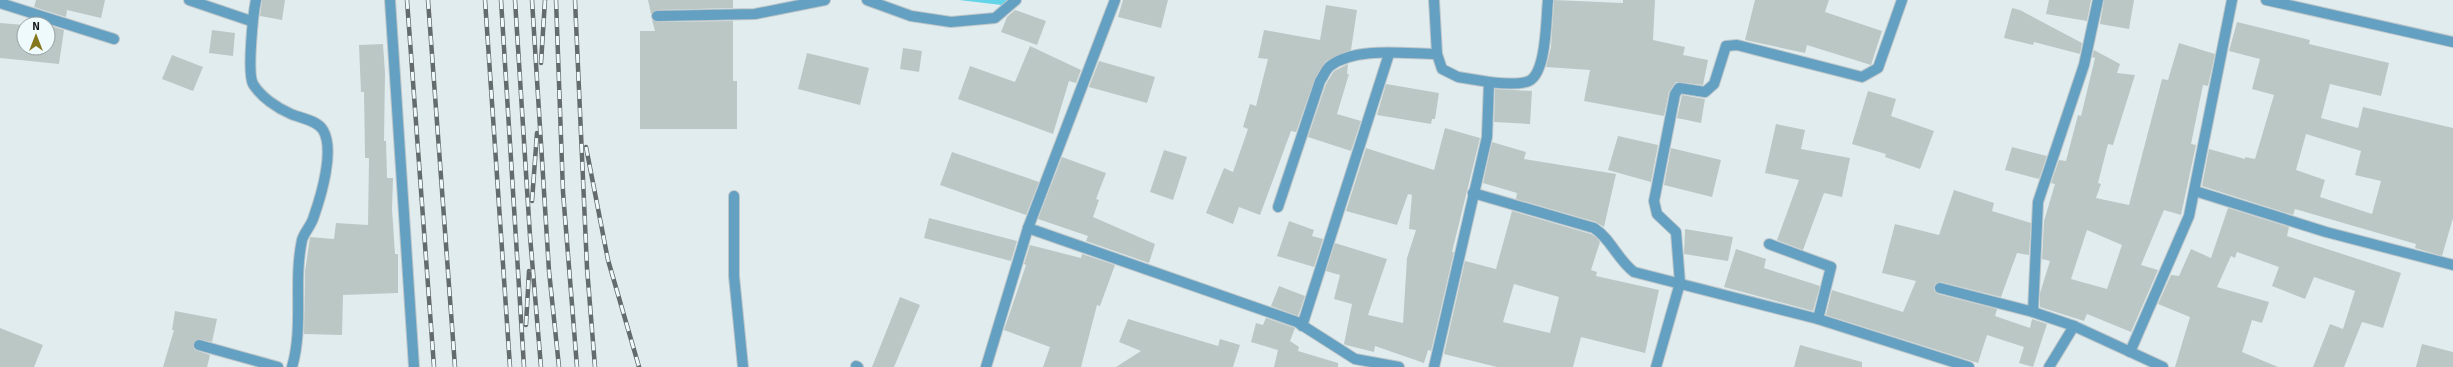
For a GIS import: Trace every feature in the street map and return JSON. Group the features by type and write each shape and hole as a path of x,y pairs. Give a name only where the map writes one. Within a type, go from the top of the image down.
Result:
{"street":[{"path":"189,0 251,21"},
{"path":"256,0 251,21 252,83 264,97 290,114 313,122 323,130 328,148 322,188 314,218 303,238 298,263 299,307 295,355 292,367"},
{"path":"390,0 414,367"},
{"path":"657,16 755,14 825,0"},
{"path":"867,0 910,16 951,22 995,18 1016,0"},
{"path":"986,367 1028,228 1115,0"},
{"path":"1434,0 1437,54 1442,69 1458,77 1489,82 1527,82 1536,75 1543,61 1548,0"},
{"path":"1656,367 1680,283 1676,232 1657,214 1654,201 1675,94 1679,88 1705,92 1714,84 1726,46 1737,46 1862,77 1878,68 1902,0"},
{"path":"2033,312 2038,202 2084,65 2098,0"},
{"path":"2130,352 2189,216 2232,0"},
{"path":"2266,0 2453,42"},
{"path":"0,3 114,39"},
{"path":"1278,208 1320,82 1329,67 1342,59 1360,53 1437,54"},
{"path":"1302,326 1389,54"},
{"path":"1434,367 1487,137 1489,82"},
{"path":"2195,191 2326,232 2453,266"},
{"path":"1473,193 1594,228 1605,235 1625,265 1634,272 1818,319 1969,367"},
{"path":"734,196 734,276 743,367"},
{"path":"1028,228 1302,326 1354,363 1399,367"},
{"path":"1769,244 1831,267 1818,319"},
{"path":"1940,288 2033,312 2074,326 2163,367"},
{"path":"2049,367 2074,326"},
{"path":"199,344 278,367"}],"shaded area":[{"path":"959,0 1011,0 1010,6"}],"building":[{"path":"36,0 105,0 101,18 67,10 66,17 34,7"},
{"path":"262,0 285,0 282,20 260,16"},
{"path":"648,0 733,0 733,8 657,10 651,14"},
{"path":"1123,0 1168,0 1161,28 1118,17"},
{"path":"1554,0 1623,3 1623,0 1655,0 1653,40 1685,47 1683,55 1708,60 1703,85 1676,82 1669,92 1664,116 1584,101 1590,70 1546,67 1551,47"},
{"path":"1755,0 1829,0 1825,12 1882,31 1871,65 1807,45 1805,53 1745,40"},
{"path":"2049,0 2091,0 2087,21 2046,14"},
{"path":"2104,0 2134,0 2129,29 2100,24"},
{"path":"1326,5 1357,10 1351,50 1326,61 1315,78 1296,132 1291,131 1260,215 1239,207 1233,224 1206,213 1224,168 1233,172 1248,129 1243,127 1250,104 1256,106 1268,59 1258,58 1264,30 1320,40"},
{"path":"2012,8 2020,10 2082,43 2080,54 2034,42 2033,45 2004,38"},
{"path":"1015,10 1046,21 1037,45 1001,32 1007,17"},
{"path":"652,20 657,22 733,21 733,81 737,81 737,129 640,129 640,31 655,31"},
{"path":"2237,22 2310,40 2309,44 2389,63 2381,96 2330,84 2321,118 2358,128 2363,107 2453,128 2453,218 2442,256 2415,248 2416,244 2295,209 2293,215 2202,186 2209,149 2245,159 2245,157 2255,159 2274,95 2252,89 2260,59 2229,51","holes":["2306,134 2361,151 2355,175 2381,181 2372,214 2320,197 2325,180 2296,170"]},
{"path":"0,23 16,24 16,56 56,56 56,28 64,30 59,64 0,58"},
{"path":"212,30 235,33 233,56 209,53"},
{"path":"2179,43 2215,54 2208,86 2203,85 2191,144 2196,145 2181,215 2164,210 2141,265 2158,270 2131,332 2087,314 2084,321 2040,307 2040,293 2050,261 2042,259 2044,221 2055,184 2051,183 2059,160 2066,161 2078,115 2081,116 2095,58 2092,57 2094,50 2120,64 2117,73 2135,75 2113,145 2108,144 2098,183 2101,184 2096,198 2129,205 2162,79 2168,80","holes":["2087,230 2122,245 2107,289 2071,279"]},
{"path":"383,44 385,73 384,141 386,141 387,178 393,178 392,209 395,254 398,254 398,293 343,295 342,335 304,334 305,272 310,237 334,239 336,223 368,225 369,158 365,158 364,92 361,92 359,45"},
{"path":"1030,46 1081,70 1076,83 1069,81 1053,134 958,99 970,66 1015,82"},
{"path":"903,48 922,51 919,72 900,69"},
{"path":"807,53 869,68 860,105 798,89"},
{"path":"172,55 203,67 193,91 162,79"},
{"path":"1099,61 1155,77 1147,103 1089,87"},
{"path":"1348,64 1347,74 1349,74 1337,114 1361,121 1351,151 1308,137 1326,84 1334,71"},
{"path":"1386,84 1439,93 1435,119 1432,119 1431,124 1377,115"},
{"path":"1495,89 1532,91 1530,124 1494,122"},
{"path":"1868,91 1896,99 1891,116 1934,131 1920,169 1885,157 1886,154 1852,144"},
{"path":"1682,95 1705,99 1701,123 1677,118"},
{"path":"1776,124 1805,130 1801,149 1850,158 1842,197 1824,193 1803,250 1777,240 1799,180 1765,173"},
{"path":"1445,128 1480,138 1452,252 1454,252 1431,351 1428,350 1424,363 1375,346 1374,352 1346,345 1344,344 1352,304 1334,299 1340,275 1326,271 1335,243 1387,259 1368,315 1403,323 1407,258 1416,230 1409,229 1412,195 1408,194 1397,225 1346,211 1366,148 1434,170"},
{"path":"1618,136 1658,145 1651,182 1608,170"},
{"path":"1492,142 1526,152 1524,159 1616,174 1604,227 1596,222 1516,199 1517,193 1483,183"},
{"path":"2012,147 2047,156 2039,179 2005,170"},
{"path":"1671,148 1721,160 1712,197 1664,185"},
{"path":"1164,150 1187,157 1173,200 1150,192"},
{"path":"952,152 1039,182 1026,215 940,185"},
{"path":"1062,157 1106,173 1096,199 1099,200 1093,217 1155,244 1149,263 1086,241 1088,236 1038,219"},
{"path":"1954,190 1994,203 1992,211 2031,223 2029,255 2017,253 2001,297 1941,282 1935,284 1934,290 1938,294 1997,309 1995,316 2030,328 2032,319 2047,324 2033,367 2019,363 2024,347 1987,335 1978,363 1826,315 1832,290 1903,312 1916,281 1882,273 1895,224 1939,235"},
{"path":"2228,208 2289,227 2287,236 2401,273 2383,328 2362,322 2344,367 2313,367 2330,324 2343,329 2355,291 2314,277 2305,299 2272,286 2279,267 2237,252 2235,258 2231,256 2217,287 2269,302 2262,323 2252,320 2242,352 2278,367 2175,367 2190,317 2158,304 2171,275 2179,276 2191,249 2211,258"},
{"path":"1512,211 1591,234 1600,242 1591,270 1597,272 1596,276 1659,290 1645,353 1581,337 1573,367 1497,367 1444,354 1465,261 1496,269","holes":["1514,284 1559,297 1550,333 1503,322"]},
{"path":"929,218 1017,241 1011,261 924,238"},
{"path":"1289,221 1314,230 1312,236 1323,239 1314,267 1277,256"},
{"path":"1685,229 1733,237 1728,261 1684,254"},
{"path":"1030,245 1081,258 1082,254 1115,265 1100,306 1097,305 1081,367 1043,367 1050,347 1004,330 1026,265 1024,264"},
{"path":"1736,249 1766,259 1764,268 1820,286 1813,311 1724,287"},
{"path":"1279,286 1305,296 1298,316 1271,306"},
{"path":"900,297 920,305 894,367 872,367"},
{"path":"175,311 217,319 212,342 198,339 193,344 195,350 210,355 207,367 163,367 174,330 172,330"},
{"path":"1266,318 1295,328 1290,341 1299,347 1298,351 1338,363 1338,367 1274,367 1278,350 1251,342 1256,323 1263,325"},
{"path":"1128,319 1218,346 1220,339 1240,345 1233,367 1116,367 1141,351 1119,342"},
{"path":"0,328 43,345 34,367 0,367"},
{"path":"2422,344 2453,352 2453,367 2416,367"},
{"path":"1800,345 1862,362 1862,367 1794,367"}],"railway":[{"path":"407,0 434,367"},
{"path":"428,0 455,367"},
{"path":"485,0 510,367"},
{"path":"501,0 524,367"},
{"path":"515,0 530,236 541,367"},
{"path":"532,0 549,271 559,367"},
{"path":"541,63 545,0"},
{"path":"556,0 563,192 577,367"},
{"path":"575,0 587,268 595,367"},
{"path":"532,201 537,133"},
{"path":"586,147 608,260 639,367"},
{"path":"526,325 529,271"}]}
